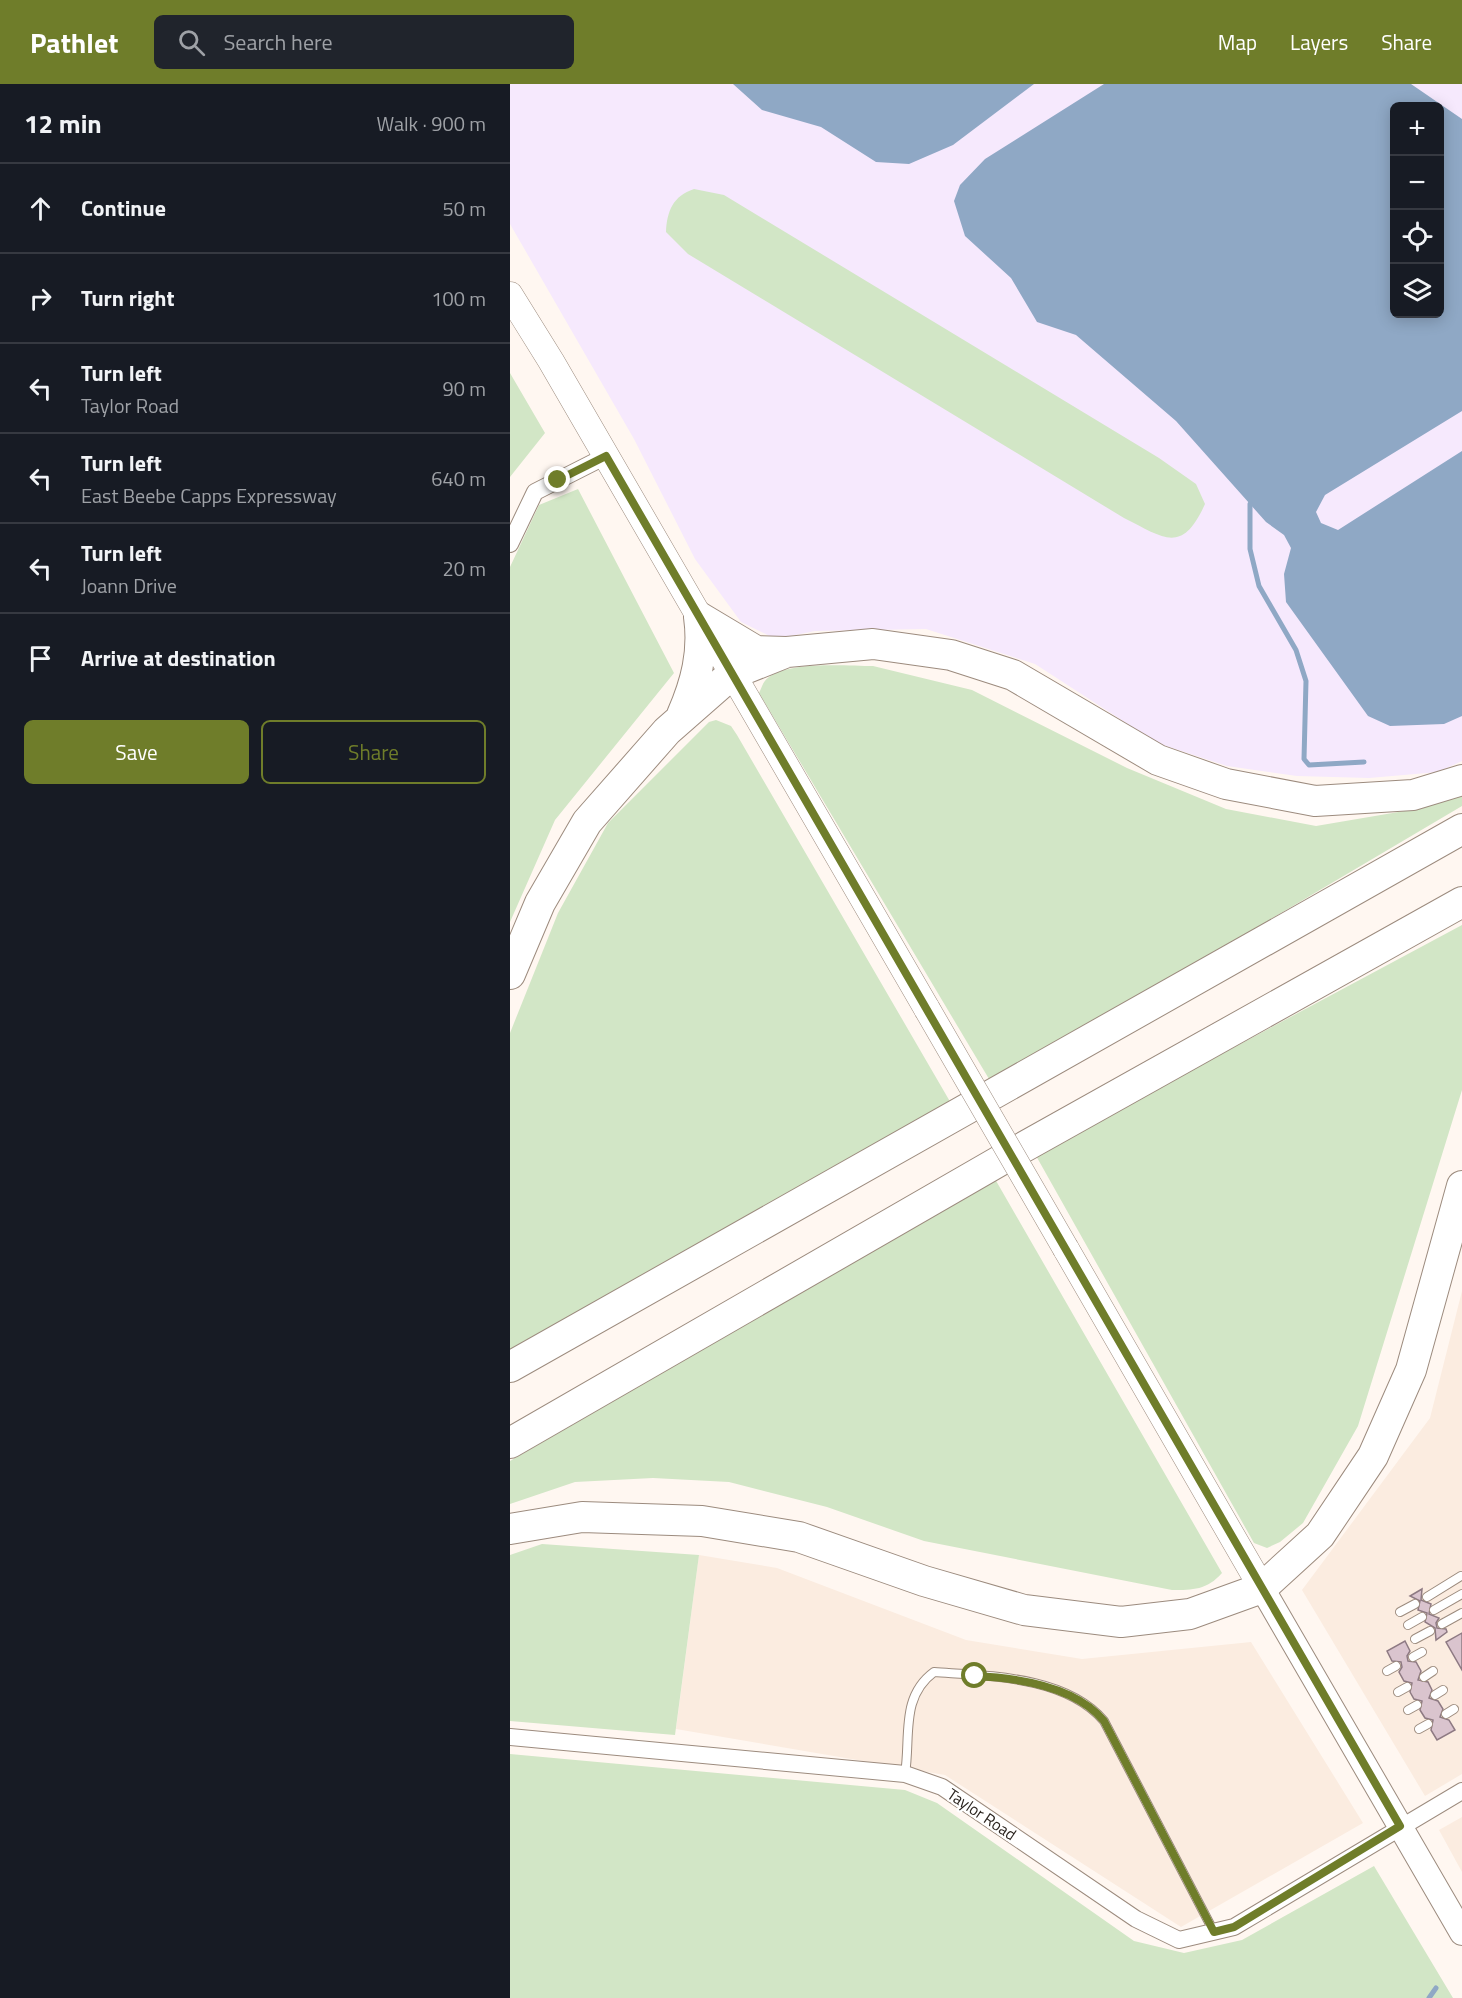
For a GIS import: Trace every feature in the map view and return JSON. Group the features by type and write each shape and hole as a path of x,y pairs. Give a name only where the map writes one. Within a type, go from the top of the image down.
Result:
{"highway":[{"path":"699,617 756,651 787,652 873,644 951,655 1013,675 1158,760 1226,784 1315,801 1413,795 1462,780"},
{"path":"681,718 696,678 702,639 699,617"},
{"path":"510,974 540,903 587,822 681,718 732,674 787,652"},
{"path":"510,1367 1462,829"},
{"path":"510,1443 1005,1158 1462,902"},
{"path":"510,1529 582,1517 702,1521 798,1537 924,1581 1024,1610 1121,1622 1190,1614 1263,1588 1320,1535 1373,1456 1411,1370 1462,1186"}],"main road":[{"path":"510,296 606,456 1462,1933"}],"street":[{"path":"510,544 535,492 606,456"},
{"name":"Taylor Road","path":"510,1737 905,1773 942,1787 1136,1919 1179,1940 1234,1927 1462,1791"}],"lane":[{"path":"1427,1597 1461,1576"},
{"path":"1434,1610 1462,1594"},
{"path":"1400,1612 1415,1604"},
{"path":"1442,1624 1462,1612"},
{"path":"1408,1625 1422,1617"},
{"path":"1415,1639 1430,1631"},
{"path":"1413,1657 1422,1652"},
{"path":"1387,1671 1396,1666"},
{"path":"1424,1677 1433,1671"},
{"path":"905,1773 909,1708 921,1681 934,1672 997,1677 1042,1685 1084,1701 1104,1721 1214,1932"},
{"path":"1398,1692 1407,1687"},
{"path":"1435,1695 1443,1690"},
{"path":"1408,1710 1417,1705"},
{"path":"1419,1729 1428,1724"}],"shaded area":[{"path":"510,84 1462,84 1462,761 1438,772 1369,778 1297,776 1227,766 1157,743 1035,664 926,629 815,631 776,639 741,622 695,559 634,439 510,224"},
{"path":"1462,1291 1462,1774 1425,1796 1302,1590 1430,1418"},
{"path":"699,1555 777,1568 966,1640 1082,1659 1251,1642 1363,1823 1181,1927 945,1775 676,1729"},
{"path":"1462,1817 1462,1872 1439,1830"}],"green space":[{"path":"694,189 724,195 1159,458 1196,484 1205,504 1197,520 1188,531 1171,538 1161,536 1124,518 688,254 666,232 672,205 681,196"},
{"path":"510,373 545,433 510,477"},
{"path":"578,489 674,673 555,820 510,922 510,567 539,505"},
{"path":"804,666 873,666 972,690 1127,768 1226,809 1316,826 1422,808 1462,791 1462,806 992,1084 759,693 769,677 791,669"},
{"path":"716,720 731,726 737,735 952,1105 510,1355 510,1033 558,913 608,823 709,722"},
{"path":"1462,925 1462,1090 1358,1426 1303,1523 1280,1542 1267,1548 1254,1543 1035,1154"},
{"path":"995,1179 1222,1573 1211,1583 1193,1589 1172,1590 924,1541 827,1507 729,1482 653,1478 575,1482 510,1504 510,1461"},
{"path":"542,1544 699,1555 675,1735 510,1721 510,1555"},
{"path":"510,1754 905,1790 937,1803 1134,1941 1184,1953 1242,1940 1374,1866 1453,1998 510,1998"}],"water":[{"path":"733,84 1034,84 953,145 909,164 876,162 821,127 762,110"},
{"path":"1104,84 1411,84 1437,102 1390,102 1390,318 1444,318 1444,107 1462,119 1462,411 1325,495 1316,512 1321,523 1338,530 1462,451 1462,716 1444,724 1390,726 1368,716 1286,602 1284,574 1291,548 1284,535 1266,522 1176,421 1076,335 1037,322 1011,278 965,236 954,201 960,185 985,159"}],"building":[{"path":"1422,1589 1421,1600 1431,1604 1429,1614 1439,1618 1436,1623 1437,1628 1446,1629 1447,1632 1436,1640 1435,1628 1425,1622 1427,1613 1418,1610 1420,1601 1410,1596"},
{"path":"1462,1633 1462,1670 1446,1642"},
{"path":"1405,1641 1410,1651 1407,1656 1408,1661 1416,1662 1421,1671 1418,1680 1428,1682 1432,1690 1429,1698 1438,1701 1443,1709 1440,1717 1449,1720 1455,1730 1437,1740 1431,1730 1433,1720 1425,1718 1420,1710 1422,1701 1414,1699 1410,1692 1412,1683 1404,1681 1399,1672 1402,1667 1401,1662 1392,1661 1387,1651"}],"waterway":[{"path":"1250,504 1250,549 1259,586 1296,650 1306,681 1304,759 1309,765 1364,762"},
{"path":"1429,1998 1436,1988"}],"route":[{"path":"558,480 606,456 1400,1826 1234,1927 1214,1932 1104,1721 1096,1710 1084,1701 1042,1685 997,1677 975,1676"}]}
